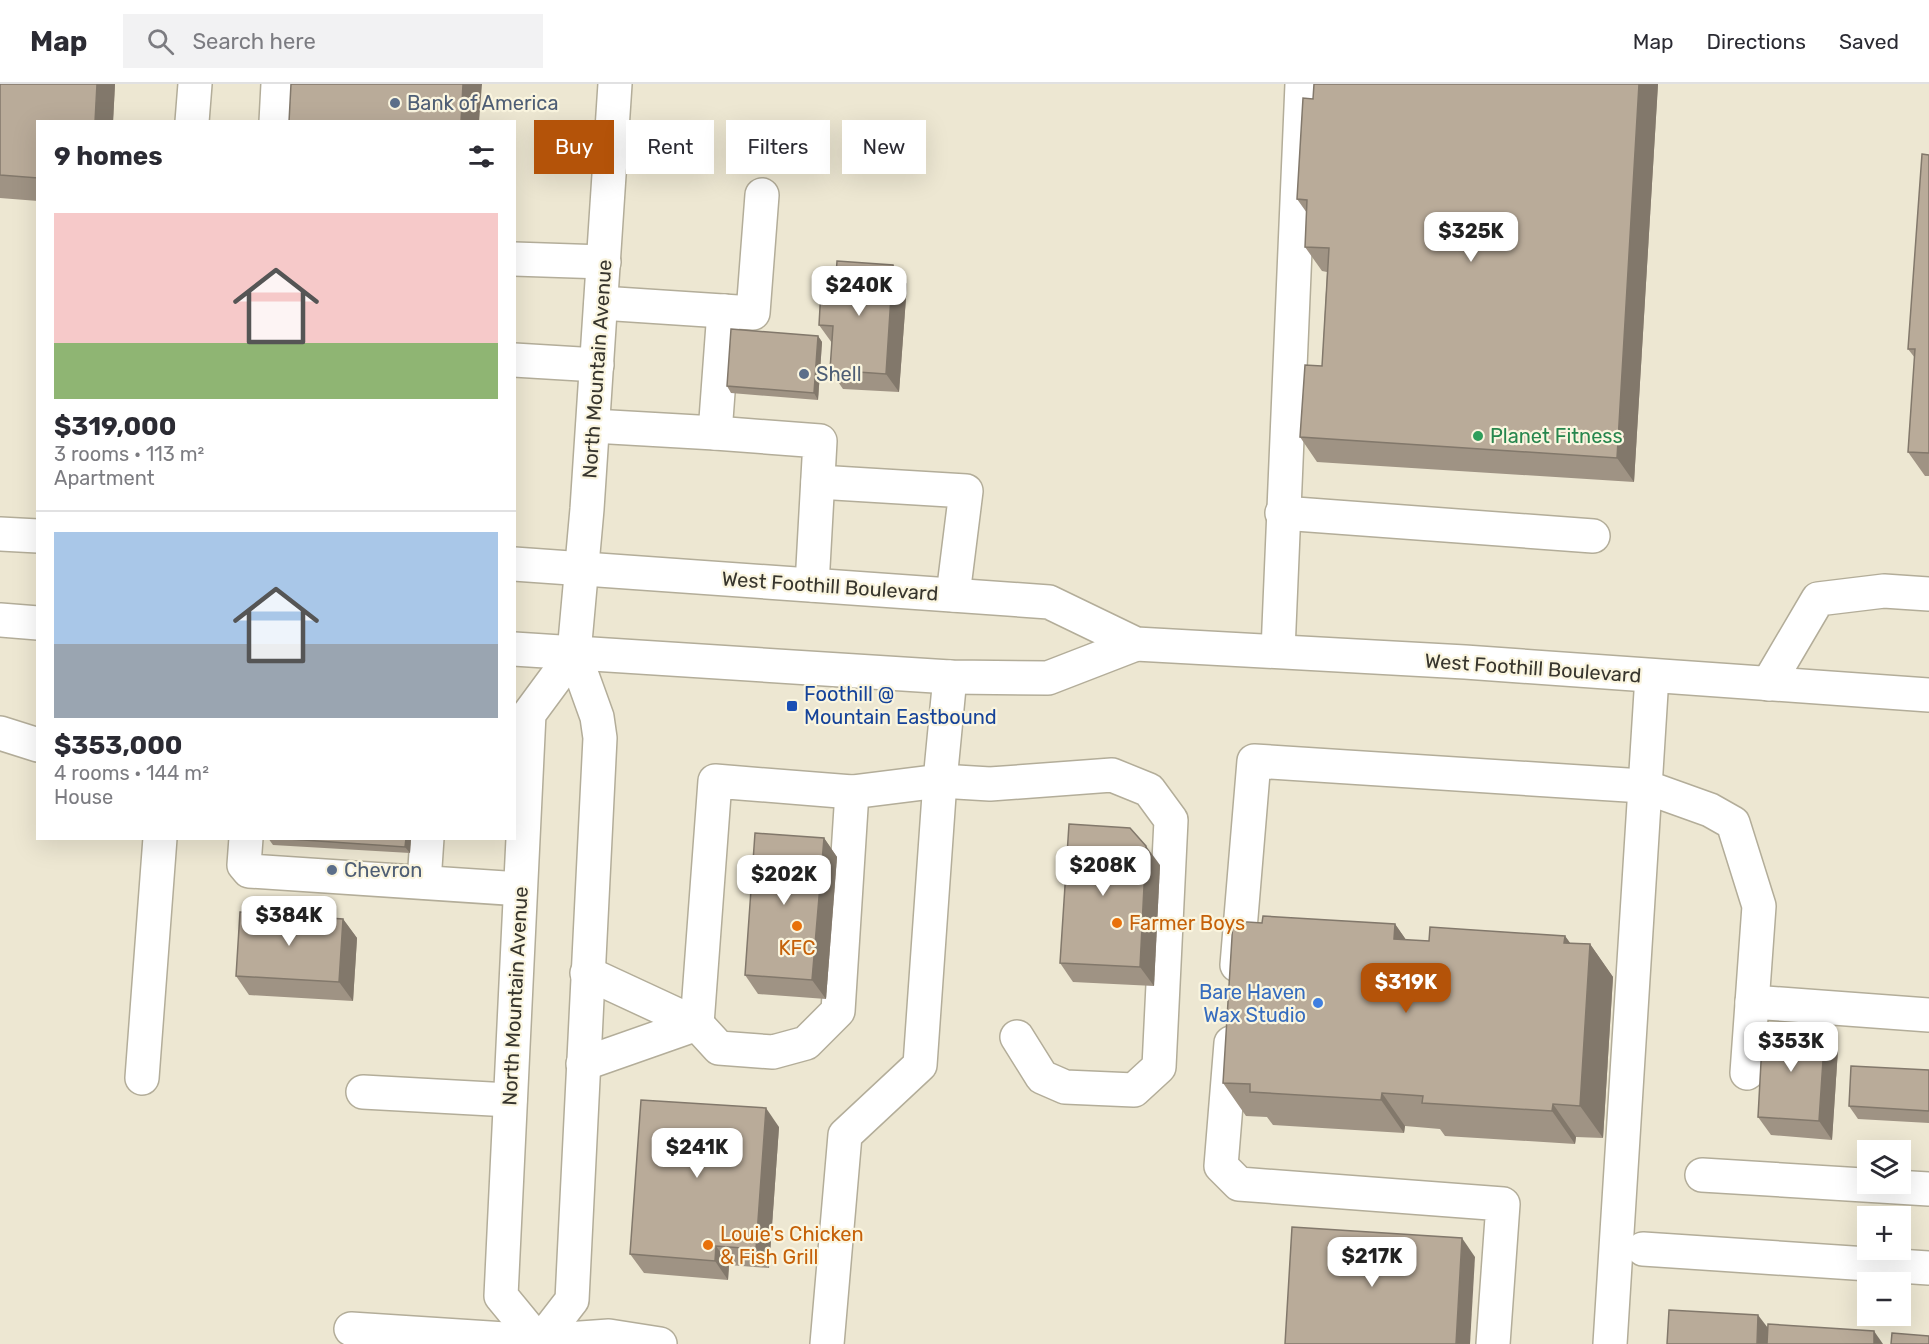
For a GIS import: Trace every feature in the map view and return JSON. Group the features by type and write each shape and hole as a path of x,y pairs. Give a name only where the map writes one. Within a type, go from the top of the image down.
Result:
{"main road":[{"path":"192,120 195,84"},
{"path":"276,120 278,84"},
{"name":"North Mountain Avenue","path":"574,653 529,714 520,889 501,1296 541,1343 572,1300 600,738 597,717 574,653 593,426 615,84"},
{"path":"1278,651 1282,513 1302,84"},
{"path":"601,303 753,313 762,195"},
{"path":"516,259 604,262"},
{"path":"715,432 724,311"},
{"path":"516,360 597,365"},
{"path":"593,426 715,432 820,441 812,585"},
{"path":"818,482 966,491 953,595"},
{"path":"1282,513 1593,536"},
{"path":"0,534 36,536"},
{"name":"West Foothill Boulevard","path":"516,564 1049,602 1136,644 1278,651 1929,695"},
{"path":"1768,684 1818,599 1884,591 1929,594"},
{"path":"0,620 36,623"},
{"name":"West Foothill Boulevard","path":"516,649 950,677 1048,678 1136,644"},
{"path":"1610,1344 1643,786 1652,676"},
{"path":"827,1344 845,1136 920,1065 940,781 950,677"},
{"path":"0,733 36,745"},
{"path":"1493,1344 1503,1204 1239,1184 1221,1166 1254,762 1643,786 1710,810 1733,823 1759,906 1747,1073"},
{"path":"697,1024 715,782 852,792 940,781 990,784 1112,775 1149,790 1171,820 1159,1067 1134,1090 1065,1087 1042,1077 1017,1037"},
{"path":"587,973 697,1024 719,1048 773,1052 807,1043 838,1011 852,792"},
{"path":"142,1078 160,840"},
{"path":"246,840 244,864 249,871 520,889"},
{"path":"424,882 427,840"},
{"path":"1752,1002 1929,1015"},
{"path":"583,1064 697,1024"},
{"path":"363,1092 510,1100"},
{"path":"1702,1175 1929,1189"},
{"path":"1643,1249 1929,1268"},
{"path":"351,1329 541,1343 609,1336 660,1344"}],"building":[{"path":"0,84 97,84 95,120 36,120 36,178 0,175"},
{"name":"Bank of America","path":"291,84 463,84 461,120 289,120"},
{"path":"1314,84 1639,84 1617,458 1300,437 1305,365 1322,366 1329,248 1305,247 1307,200 1297,199 1303,98 1313,99"},
{"path":"1922,154 1929,155 1929,453 1908,452 1915,349 1908,349"},
{"path":"837,261 893,265 886,374 830,370 833,326 819,325 821,290 835,290"},
{"path":"731,329 818,336 814,393 727,386"},
{"name":"Farmer Boys","path":"1069,824 1130,828 1146,846 1140,967 1060,963"},
{"name":"KFC","path":"755,833 824,838 812,980 745,975"},
{"path":"303,840 406,840 405,847"},
{"path":"240,912 343,919 339,982 236,976"},
{"path":"1263,916 1395,924 1394,939 1429,941 1430,927 1565,936 1564,943 1590,944 1580,1106 1553,1104 1552,1111 1422,1103 1423,1096 1382,1093 1381,1100 1250,1092 1250,1084 1223,1083 1233,921 1262,923"},
{"path":"1763,1026 1825,1030 1819,1121 1758,1117"},
{"path":"1851,1066 1929,1070 1929,1111 1849,1106"},
{"path":"641,1100 766,1108 756,1249 716,1246 715,1261 630,1254"},
{"path":"1292,1227 1462,1238 1456,1344 1285,1344"},
{"path":"1669,1310 1758,1315 1757,1344 1667,1344"},
{"path":"1768,1324 1874,1331 1874,1344 1767,1344"},
{"path":"1892,1333 1929,1336 1929,1344 1891,1344"}],"place":[{"name":"Bank of America","path":"395,103"},
{"name":"Shell","path":"804,374"},
{"name":"Planet Fitness","path":"1478,436"},
{"name":"Foothill @ Mountain Eastbound","path":"792,706"},
{"name":"Chevron","path":"332,870"},
{"name":"Farmer Boys","path":"1117,923"},
{"name":"KFC","path":"797,926"},
{"name":"Bare Haven Wax Studio","path":"1318,1003"},
{"name":"Louie's Chicken & Fish Grill","path":"708,1245"}]}
